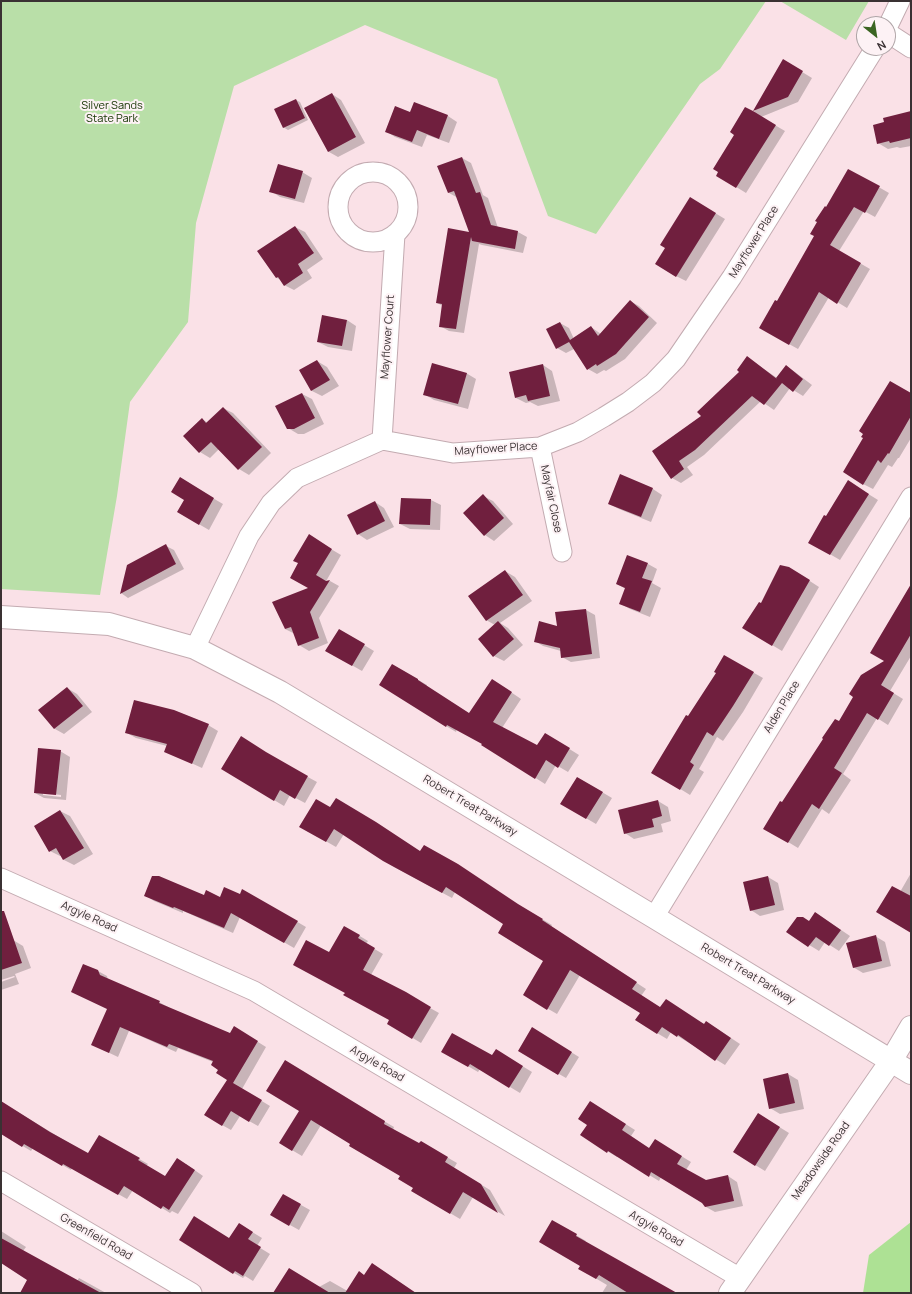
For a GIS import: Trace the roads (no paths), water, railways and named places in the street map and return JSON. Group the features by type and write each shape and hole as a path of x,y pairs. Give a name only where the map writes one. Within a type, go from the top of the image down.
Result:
{"street":[{"path":"893,16 900,1"},
{"path":"896,38 911,48"},
{"name":"Mayflower Place","path":"382,440 453,453 540,447 578,432 628,402 653,383 676,359 732,277 870,56"},
{"name":"Mayflower Court","path":"382,440 395,234"},
{"path":"195,648 249,536 271,504 297,478 382,440"},
{"name":"Mayfair Close","path":"540,447 562,552"},
{"name":"Alden Place","path":"654,917 911,497"},
{"name":"Robert Treat Parkway","path":"1,617 110,624 195,648 280,692 911,1073"},
{"name":"Argyle Road","path":"1,878 254,991 735,1285"},
{"name":"Meadowside Road","path":"735,1285 891,1061 911,1027"},
{"name":"Greenfield Road","path":"1,1181 192,1293"}],"park label":[{"name":"Silver Sands State Park","path":"112,112"}]}
